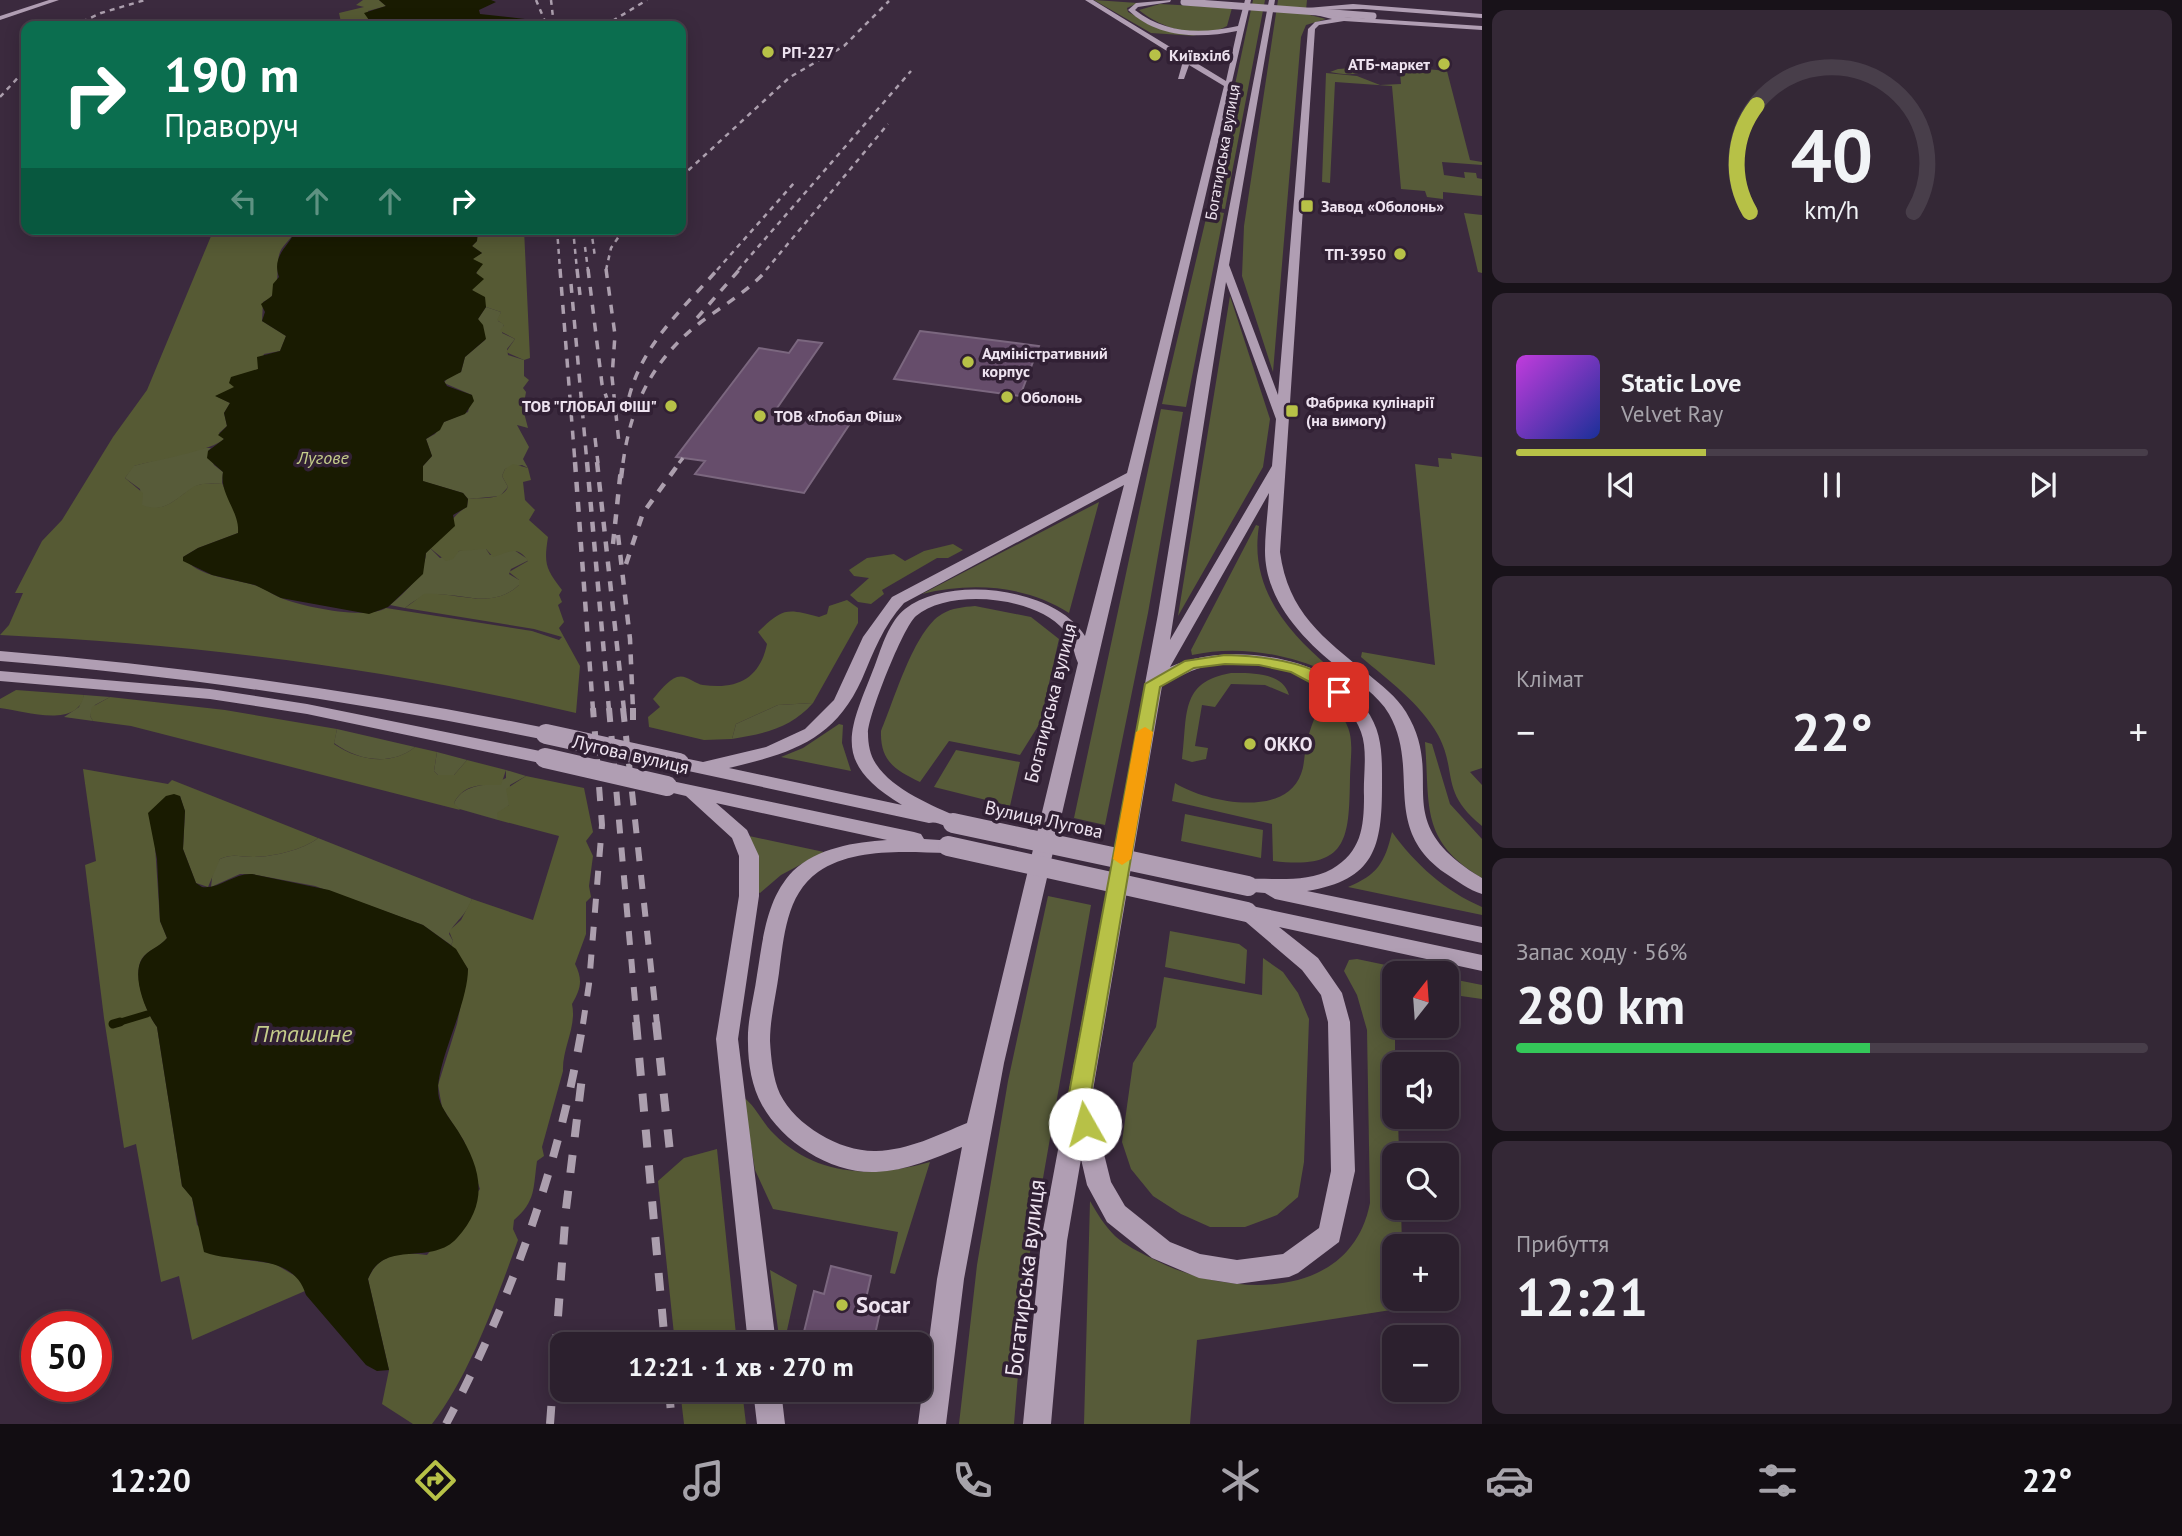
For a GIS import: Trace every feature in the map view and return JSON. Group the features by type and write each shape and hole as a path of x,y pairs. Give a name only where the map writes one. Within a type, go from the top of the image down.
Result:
{"main road":[{"path":"0,18 56,0"},
{"path":"1088,0 1229,86"},
{"path":"1152,0 1482,22"},
{"name":"Богатирська вулиця","path":"932,1424 951,1263 978,1129 1086,668 1248,0"},
{"name":"Богатирська вулиця","path":"1037,1424 1053,1253 1205,365 1272,0"},
{"path":"1326,0 1362,7"},
{"path":"1168,1 1136,5 1131,10 1158,27 1174,32 1208,34 1241,28"},
{"path":"1310,4 1362,7 1482,22 1344,19 1318,16 1310,12 1310,4"},
{"name":"Богатирська вулиця","path":"1344,19 1317,23 1311,29 1272,552 1278,591 1307,632 1393,706 1410,740 1416,825 1437,858 1482,887"},
{"path":"1181,77 1187,59"},
{"path":"1225,267 1282,423"},
{"name":"Богатирська вулиця","path":"1152,684 1278,464"},
{"path":"704,768 796,743 817,731 835,715 847,695 872,631 880,617 898,600 1133,475"},
{"path":"953,823 892,790 871,772 862,757 859,734 864,712 901,624 911,612 924,604 974,593 1020,601 1045,610 1066,622 1081,642 1086,668"},
{"name":"Лугова вулиця","path":"0,656 118,664 321,690 546,734 953,823"},
{"path":"1152,684 1191,664 1225,660 1278,664 1328,684 1350,701 1364,719 1371,735 1374,820 1373,837 1360,856 1337,875 1324,880 1248,886"},
{"name":"Лугова вулиця","path":"0,676 197,693 293,706 545,758 1482,962"},
{"path":"693,792 740,835 749,856 749,895 727,1039 761,1332"},
{"name":"Вулиця Лугова","path":"953,823 1482,935"},
{"path":"948,846 898,846 843,854 813,866 791,885 777,916 759,1041 771,1100 795,1128 823,1148 862,1161 906,1157 978,1129"},
{"path":"1079,1099 1100,1185 1116,1214 1161,1250 1199,1266 1237,1272 1289,1265 1330,1234 1343,1171 1336,1012 1331,993 1310,964 1247,912"},
{"path":"768,1402 771,1424"}],"shaded area":[{"path":"363,0 379,0 386,6 368,11 368,21 341,21 339,13 364,7 356,5"},
{"path":"1094,0 1138,3 1127,8 1128,12 1160,29 1197,36 1151,33"},
{"path":"1253,0 1265,0 1225,209 1209,207"},
{"path":"1278,0 1307,0 1306,10 1310,15 1326,19 1306,25 1301,37 1273,372 1242,276 1244,226"},
{"path":"1160,4 1232,8 1227,26 1217,30 1193,32 1169,27 1139,10"},
{"path":"1394,62 1395,66 1447,71 1470,160 1482,162 1482,165 1442,162 1444,175 1465,178 1464,172 1476,173 1477,178 1482,179 1482,196 1443,192 1443,199 1427,197 1425,191 1401,189 1392,86 1335,82 1330,183 1322,182 1326,73 1357,76 1380,85 1401,84 1400,73 1394,71 1349,74 1330,72 1384,66"},
{"path":"1208,210 1224,213 1186,407 1162,404"},
{"path":"1464,213 1482,215 1482,273 1478,272"},
{"path":"212,235 293,235 278,258 274,293 263,302 262,321 286,336 280,351 264,354 258,369 233,389 216,396 230,403 224,413 227,426 219,433 224,439 196,451 134,466 125,478 143,493 142,505 157,508 175,500 196,485 222,483 239,522 238,533 198,548 183,557 207,573 257,586 291,602 319,608 364,613 386,608 532,631 559,640 562,637 534,629 405,608 424,594 497,597 519,585 519,580 509,572 528,561 516,551 493,557 486,549 459,551 453,559 446,561 430,548 455,516 467,507 468,499 491,498 501,494 508,487 502,476 505,469 513,464 528,468 531,480 523,482 525,500 535,510 529,520 548,537 547,565 562,590 559,595 562,602 558,605 564,622 559,628 580,666 576,713 434,683 290,660 145,645 0,635 9,625 23,593 15,593 42,541 62,520 113,437 147,390"},
{"path":"478,235 524,235 530,358 524,360 506,352 515,339 500,331 504,325 497,320 501,312 486,307 472,290 477,271 472,259 482,253 472,246 477,241"},
{"path":"1230,296 1270,419 1263,467 1178,616"},
{"path":"486,307 501,312 498,321 504,324 502,333 515,339 507,349 508,355 524,360 524,376 529,380 523,388 526,392 523,409 528,428 517,425 529,447 523,459 528,468 522,465 505,469 502,476 508,487 500,496 468,499 463,493 422,481 423,466 432,456 426,439 435,434 444,422 468,412 472,395 444,383 448,377 461,372 465,357 485,340 478,319"},
{"path":"1161,409 1183,412 1148,613 1105,825 1074,818"},
{"path":"211,448 208,451 214,465 223,472 222,483 196,486 164,506 142,506 140,489 125,478 133,466"},
{"path":"1451,453 1482,457 1482,768 1470,772 1482,785 1482,826 1469,814 1454,792 1444,748 1431,723 1403,693 1361,657 1362,652 1435,665 1415,464 1439,467 1438,458 1452,459"},
{"path":"1099,502 1069,613 1035,597 998,588 960,588 922,594"},
{"path":"1256,525 1259,526 1257,548 1265,588 1285,622 1329,667 1328,672 1295,660 1261,653 1226,651 1192,655 1191,650"},
{"path":"953,544 963,550 948,558 937,558 882,590 884,594 871,604 858,602 850,595 869,578 854,576 849,570 867,558 894,554 905,561 924,551"},
{"path":"430,548 440,558 465,549 486,549 490,555 514,550 529,560 511,569 509,574 519,580 519,585 505,594 491,598 433,595 419,599 405,608 390,605 418,576"},
{"path":"847,600 858,608 858,623 813,703 778,705 736,724 732,739 704,740 649,727 648,717 660,707 653,699 664,686 677,677 716,686 746,679 764,656 767,644 758,632 774,618 786,612 819,617 827,614 829,606"},
{"path":"975,606 1031,617 1059,639 1040,723 1020,755 949,741 920,782 896,768 886,757 881,731 906,667 922,635 942,614"},
{"path":"1231,673 1273,678 1286,687 1289,695 1265,685 1231,684 1215,707 1202,705 1195,746 1208,748 1206,759 1192,762 1182,759 1186,715 1194,693 1214,677"},
{"path":"16,690 84,695 80,705 72,712 61,715 0,708 0,699"},
{"path":"84,695 110,697 95,705 90,716 93,721 64,717 79,707"},
{"path":"110,697 225,710 337,729 334,744 343,750 375,759 396,757 415,747 437,752 434,771 438,775 454,775 467,760 506,770 501,785 474,786 458,796 454,803 460,810 131,726 93,721 90,716 92,707"},
{"path":"1321,701 1331,703 1345,721 1351,738 1348,818 1345,834 1330,855 1317,861 1298,863 1273,861 1272,824 1172,801 1175,783 1205,796 1224,800 1262,802 1279,797 1292,788 1301,774 1308,737"},
{"path":"813,703 805,712 786,724 755,735 732,739 736,724 778,705"},
{"path":"839,724 843,725 842,743 851,771 781,757 803,748"},
{"path":"337,729 415,747 406,753 386,759 364,757 334,743"},
{"path":"1425,742 1432,744 1450,804 1482,839 1482,878 1462,864 1438,836 1429,804"},
{"path":"956,750 1020,762 1010,806 934,787"},
{"path":"437,752 467,760 454,775 438,775 434,771"},
{"path":"83,769 168,784 172,780 318,838 296,849 269,856 224,857 220,859 208,887 196,883 183,849 185,811 180,796 166,796 154,831 160,921 167,938 140,962 139,980 144,1002 157,1027 182,1186 192,1197 197,1225 239,1259 275,1264 302,1280 305,1291 192,1340 179,1276 161,1282 136,1144 124,1148 85,865 96,861"},
{"path":"506,770 526,776 510,785 509,805 498,820 456,808 454,803 465,791 506,778"},
{"path":"526,776 584,788 593,832 586,841 593,856 589,886 591,897 586,902 586,934 575,964 580,984 572,1004 573,1021 563,1071 542,1147 544,1156 537,1161 530,1200 514,1220 513,1229 518,1240 501,1286 470,1360 446,1404 432,1424 413,1424 382,1404 389,1370 368,1279 378,1264 392,1256 427,1255 480,1189 464,1141 442,1107 438,1085 457,1024 468,969 451,945 453,941 449,931 461,920 472,899 533,920 559,836 498,820 497,813 509,805 506,789"},
{"path":"1185,814 1263,830 1261,858 1181,841"},
{"path":"1392,832 1432,876 1482,907 1482,915 1348,887 1366,878 1378,867"},
{"path":"749,836 824,852 781,875 760,893 755,891"},
{"path":"318,838 472,899 449,934 453,941 451,945 423,925 315,886 240,874 211,887 213,869 224,857 269,856 296,849"},
{"path":"1048,896 1091,905 1026,1275 1014,1424 959,1424 977,1265 1008,1081"},
{"path":"1170,931 1239,944 1247,950 1245,984 1165,967"},
{"path":"1263,958 1283,972 1298,993 1309,1019 1304,1162 1298,1197 1277,1215 1245,1227 1210,1227 1181,1214 1153,1196 1131,1169 1122,1142 1133,1063 1156,1027 1164,977 1262,995"},
{"path":"1349,960 1382,964 1382,1038 1395,1038 1395,1052 1382,1052 1382,1129 1398,1129 1399,1143 1382,1143 1382,1220 1401,1220 1402,1234 1382,1234 1382,1311 1385,1311 1197,1340 1190,1424 1084,1424 1090,1201 1115,1236 1151,1258 1181,1271 1213,1280 1247,1285 1280,1283 1311,1276 1338,1260 1358,1236 1370,1203 1367,1030 1357,995 1344,971"},
{"path":"1460,981 1482,985 1482,999 1460,996"},
{"path":"743,1097 770,1130 791,1148 827,1166 867,1172 930,1162 895,1274 890,1273 898,1232 773,1209 755,1170"},
{"path":"717,1149 736,1332 674,1332 658,1181 684,1158"},
{"path":"770,1270 797,1285 787,1332 778,1332"},
{"path":"681,1402 743,1402 746,1424 684,1424"}],"water":[{"path":"379,0 491,0 496,2 479,10 480,14 525,19 368,21 364,13 386,6"},
{"name":"Лугове","path":"293,235 478,235 477,241 472,246 482,253 473,259 483,264 476,273 484,279 472,290 485,297 486,307 478,319 483,325 486,339 465,357 461,372 444,381 447,386 472,395 474,401 465,414 444,422 440,430 426,439 432,456 423,466 423,481 463,493 468,499 467,507 453,515 455,526 426,553 423,574 388,607 369,614 281,598 255,585 212,575 183,561 183,557 198,548 238,533 236,517 224,488 223,472 207,458 208,451 224,439 218,435 227,426 224,413 230,403 215,396 234,387 229,383 231,377 258,369 257,357 280,351 286,336 262,321 265,312 261,304 272,296 273,284 279,277 279,257"},
{"name":"Пташине","path":"166,796 180,796 185,811 183,849 196,883 202,887 215,886 245,874 252,874 329,890 423,925 456,949 468,969 462,1001 438,1086 442,1107 472,1158 478,1198 467,1225 457,1238 434,1251 385,1259 375,1267 368,1279 389,1370 377,1371 366,1365 289,1272 277,1265 204,1252 192,1198 182,1186 157,1027 148,1013 138,975 144,956 167,938 160,921 157,859 148,813"}],"building":[{"name":"Адміністративний корпус","path":"920,331 1039,346 1020,396 894,379"},
{"name":"ТОВ «Глобал Фіш»","path":"798,340 822,343 775,411 851,422 804,493 695,474 705,461 676,457 759,348 789,353"},
{"name":"Socar","path":"831,1266 871,1276 865,1303 881,1307 876,1332 804,1332 814,1291 824,1294"}],"waterway":[{"path":"114,1024 147,1014"},
{"path":"113,1024 120,1022"}],"railway":[{"path":"84,21 145,0"},
{"path":"536,0 545,21"},
{"path":"551,0 553,21"},
{"path":"612,21 647,0"},
{"path":"686,172 790,77 844,46 889,1"},
{"path":"738,270 911,71"},
{"path":"0,97 21,74"},
{"path":"766,270 888,124"},
{"path":"717,270 794,183"},
{"path":"557,235 560,270"},
{"path":"574,235 577,270"},
{"path":"592,235 595,257"},
{"path":"606,270 611,248 620,235"},
{"path":"585,247 588,270"},
{"path":"560,269 575,463"},
{"path":"577,269 580,295"},
{"path":"588,269 602,384 609,405"},
{"path":"629,397 644,360 665,328 718,269"},
{"path":"697,318 740,269"},
{"path":"623,463 632,421 657,367 684,336 744,291 768,269"},
{"path":"606,270 615,335 612,377 619,443"},
{"path":"571,284 587,463"},
{"path":"595,438 598,463"},
{"path":"679,463 683,458"},
{"path":"575,462 593,710"},
{"path":"587,462 609,710"},
{"path":"597,462 624,710"},
{"path":"621,478 623,462"},
{"path":"626,564 643,513 680,462"},
{"path":"613,544 621,468"},
{"path":"618,535 630,639 633,710"},
{"path":"583,1024 589,984 602,825 593,708"},
{"path":"609,708 637,1024"},
{"path":"623,708 657,1024"},
{"path":"633,710 633,720"},
{"path":"446,1424 492,1328 531,1229 561,1127 583,1022"},
{"path":"636,1022 664,1332"},
{"path":"656,1022 670,1152"},
{"path":"550,1424 566,1209 583,1069"},
{"path":"670,1402 672,1424"}],"slow traffic":[{"path":"1122,859 1145,732"}],"place":[{"name":"РП-227","path":"768,52"},
{"name":"Київхілб","path":"1155,55"},
{"name":"АТБ-маркет","path":"1444,64"},
{"name":"Завод «Оболонь»","path":"1307,206"},
{"name":"ТП-3950","path":"1400,254"},
{"name":"Адміністративний корпус","path":"968,362"},
{"name":"Оболонь","path":"1007,397"},
{"name":"ТОВ \"ГЛОБАЛ ФІШ\"","path":"671,406"},
{"name":"Фабрика кулінарії (на вимогу)","path":"1292,411"},
{"name":"ТОВ «Глобал Фіш»","path":"760,416"},
{"name":"ОККО","path":"1250,744"},
{"name":"Socar","path":"842,1305"}],"route":[{"path":"1085,1124 1079,1099 1152,684 1191,664 1225,660 1259,661 1296,668 1339,692"}]}
